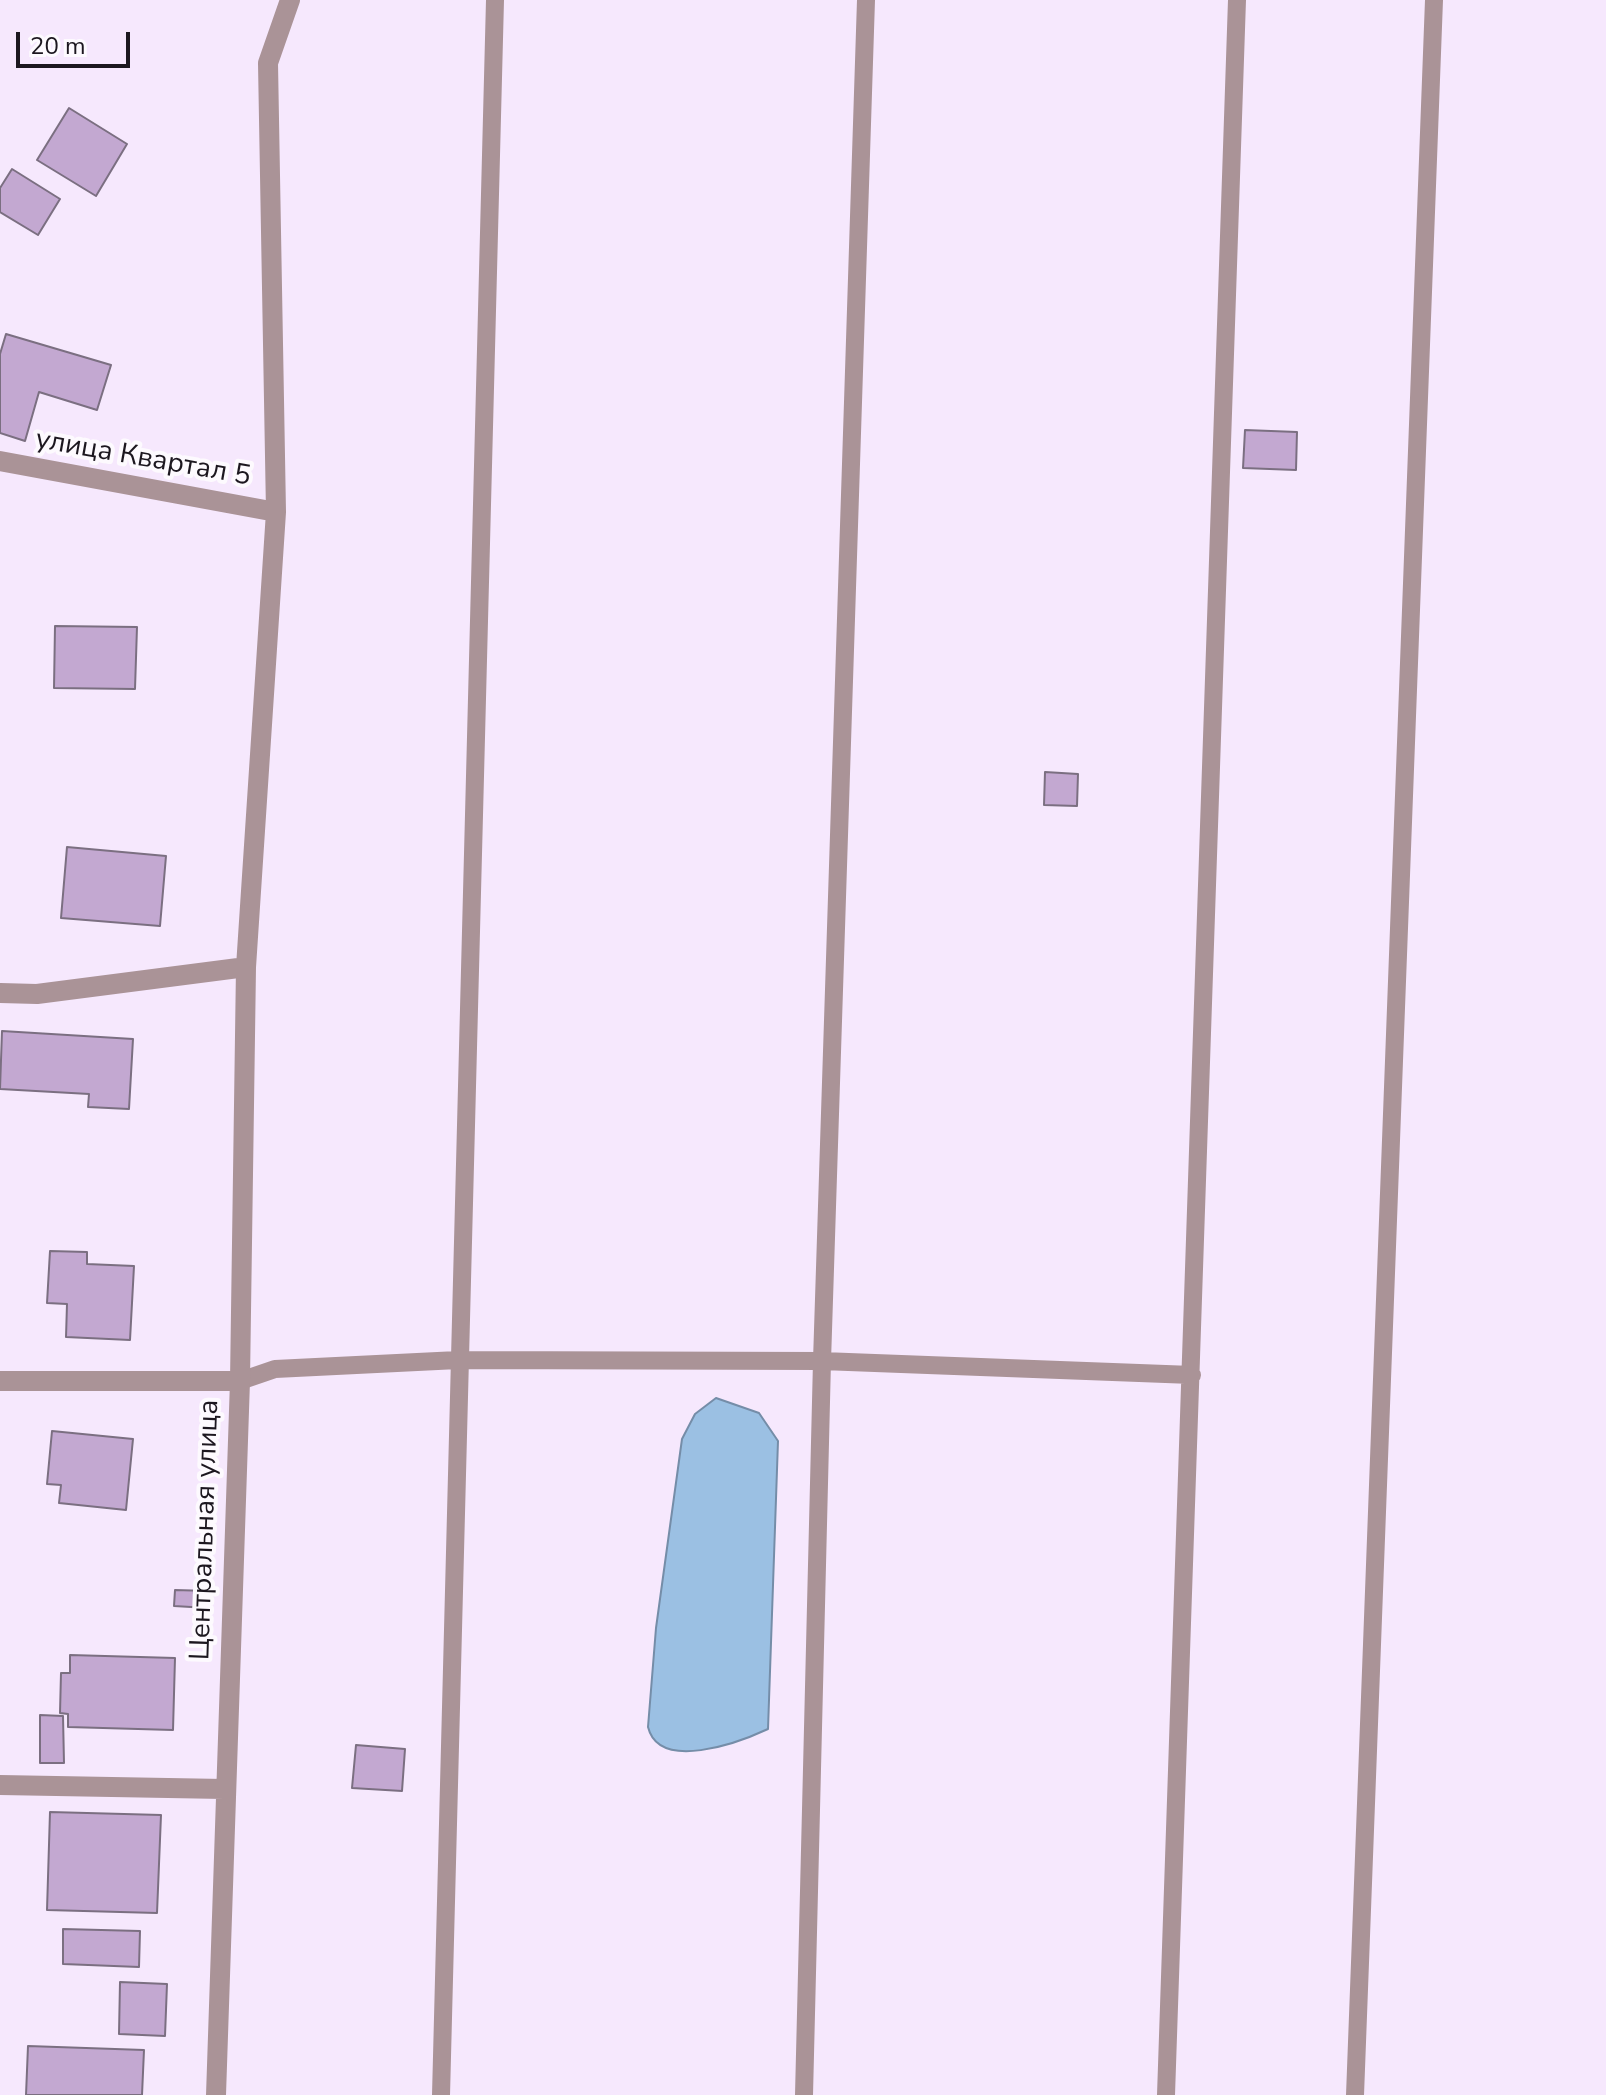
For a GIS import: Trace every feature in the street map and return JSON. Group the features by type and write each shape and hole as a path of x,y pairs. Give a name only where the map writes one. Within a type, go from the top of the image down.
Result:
{"street":[{"name":"Центральная улица","path":"216,2095 240,1381 246,967 276,512 268,63 290,0"},
{"name":"улица Квартал 5","path":"0,461 276,512"},
{"path":"0,993 37,994 246,967"},
{"path":"0,1381 240,1381"},
{"path":"0,1785 224,1789"}],"lane":[{"path":"441,2095 495,0"},
{"path":"804,2095 822,1361 866,0"},
{"path":"1166,2095 1237,0"},
{"path":"1355,2095 1434,0"},
{"path":"240,1381 275,1369 458,1360 822,1361 1192,1375"}],"water":[{"path":"716,1398 759,1413 778,1441 768,1729 720,1746 683,1751 667,1748 655,1741 648,1727 656,1628 682,1439 695,1414"}],"building":[{"path":"69,108 127,144 96,196 37,160"},
{"path":"12,169 60,199 38,235 0,212 0,188"},
{"path":"6,334 111,365 97,410 39,392 25,441 0,433 0,354"},
{"path":"1245,430 1297,432 1296,470 1243,468"},
{"path":"55,626 137,627 135,689 54,688"},
{"path":"1045,772 1078,774 1077,806 1044,805"},
{"path":"67,847 166,856 160,926 61,918"},
{"path":"2,1031 133,1039 129,1109 88,1107 89,1094 0,1089"},
{"path":"50,1251 87,1252 87,1264 134,1266 130,1340 66,1337 67,1304 47,1303"},
{"path":"52,1431 133,1439 126,1510 59,1503 61,1485 47,1484"},
{"path":"175,1590 209,1591 208,1608 174,1606"},
{"path":"70,1655 175,1658 173,1730 68,1727 68,1714 60,1713 61,1673 70,1673"},
{"path":"40,1715 63,1716 64,1763 40,1763"},
{"path":"356,1745 405,1749 402,1791 352,1788"},
{"path":"50,1812 161,1815 157,1913 47,1910"},
{"path":"63,1929 140,1931 139,1967 63,1964"},
{"path":"120,1982 167,1984 165,2036 119,2034"},
{"path":"28,2046 144,2050 142,2095 26,2095"}]}
